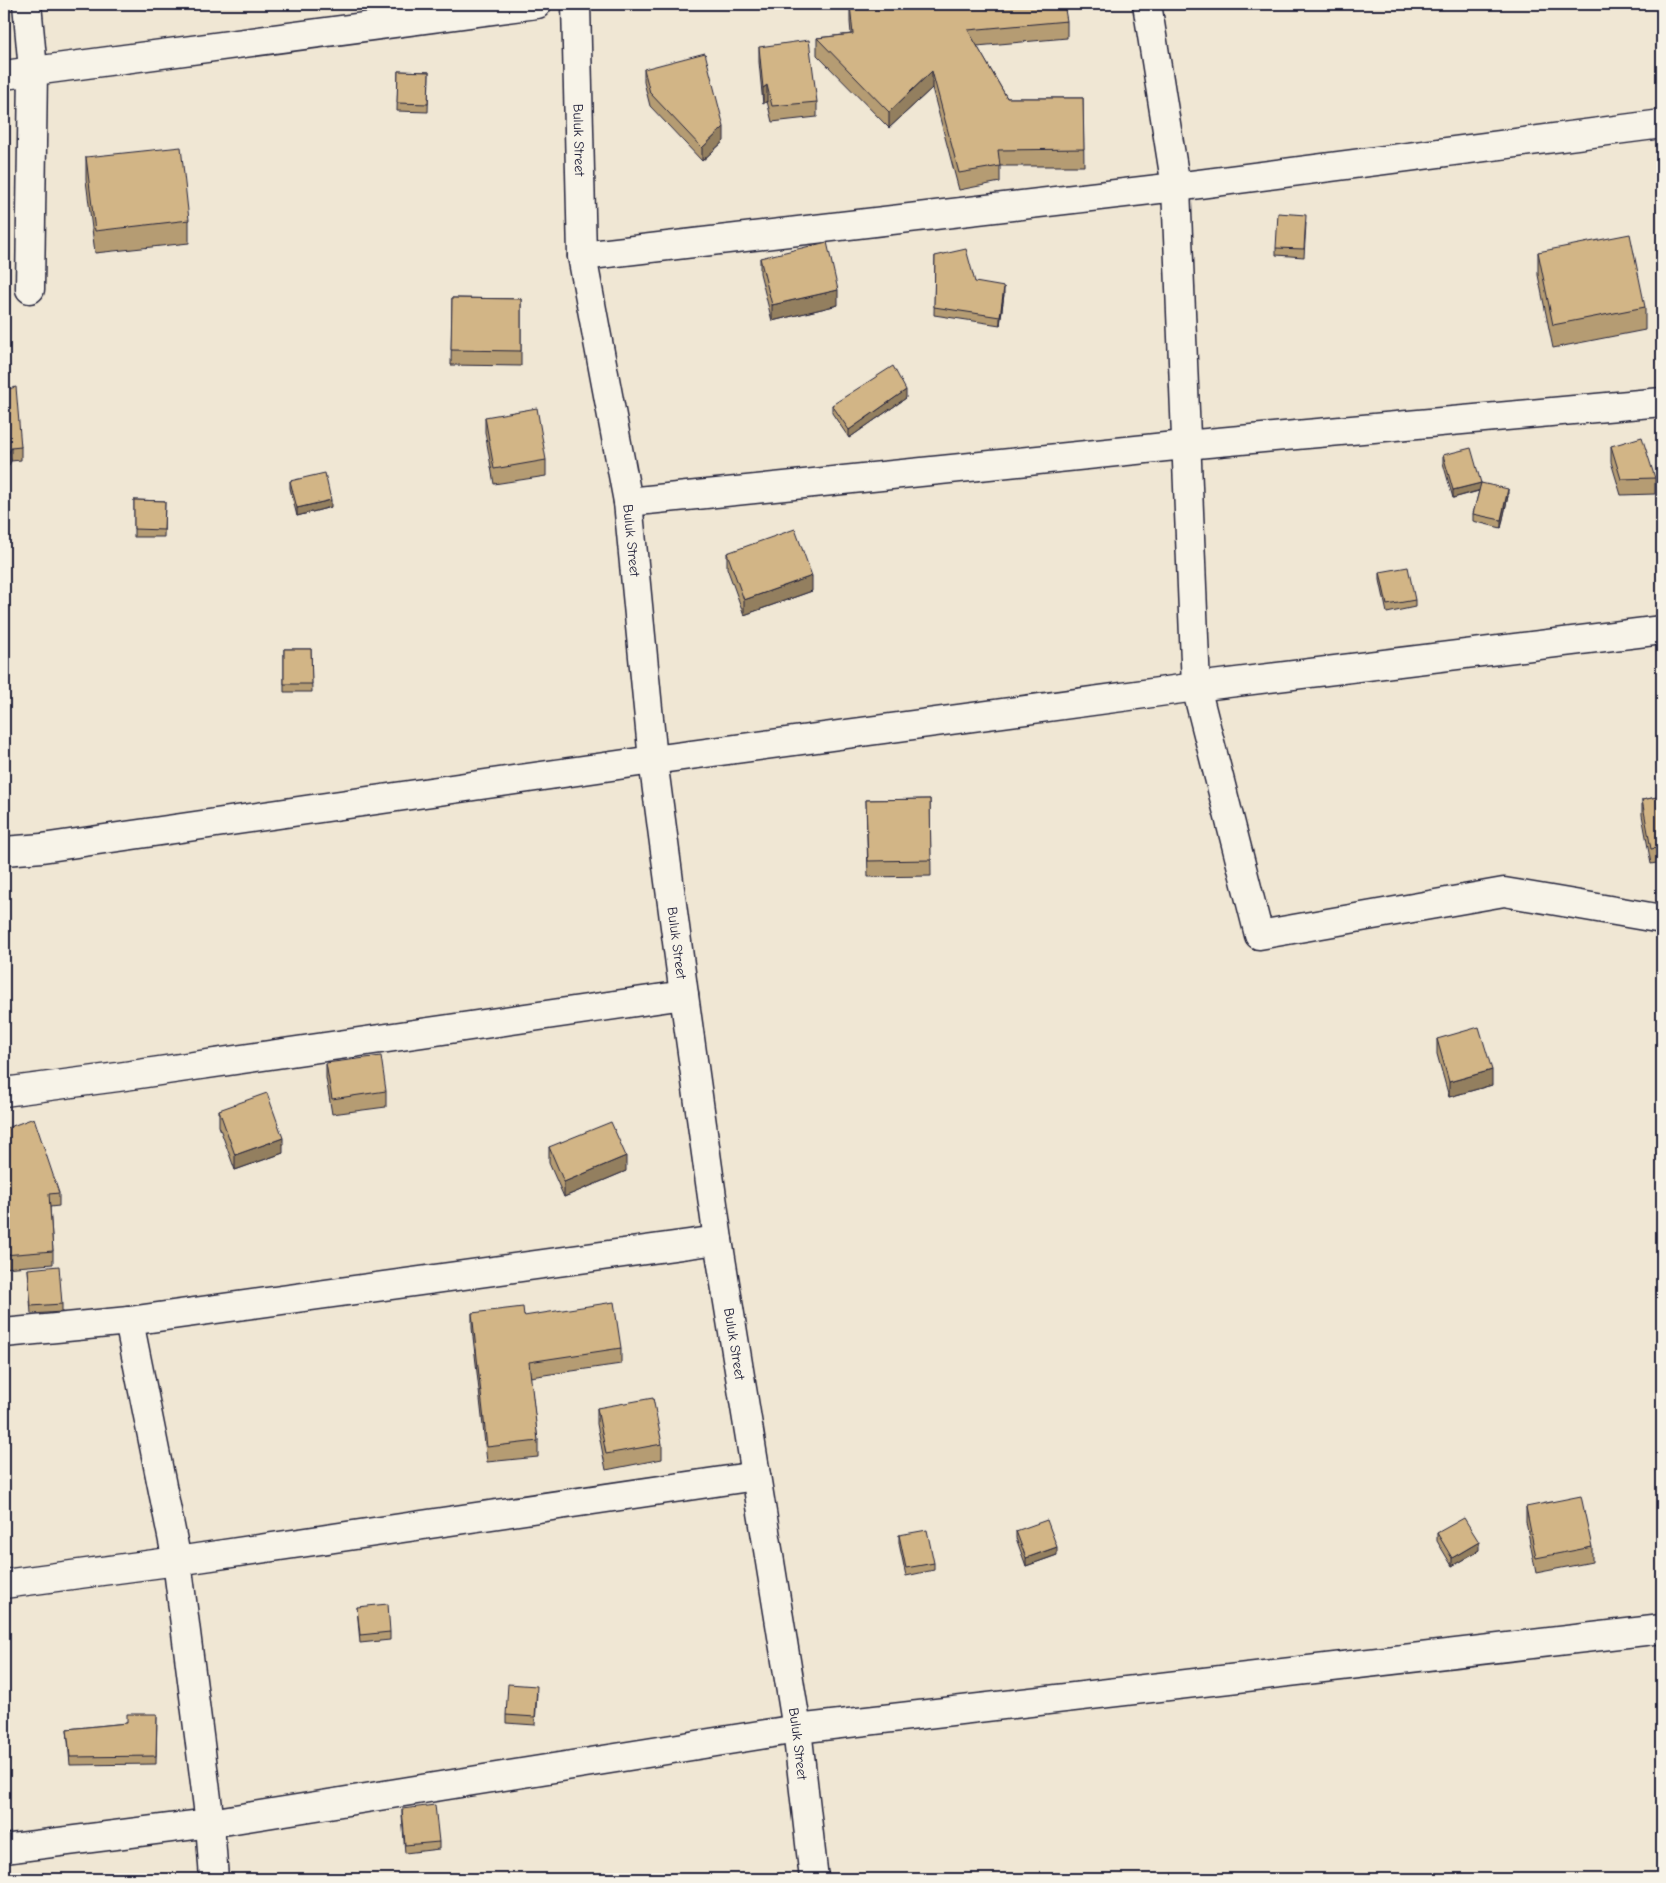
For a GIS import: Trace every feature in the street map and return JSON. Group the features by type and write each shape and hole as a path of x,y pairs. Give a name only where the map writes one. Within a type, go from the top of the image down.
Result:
{"street":[{"path":"27,4 32,70 30,288"},
{"path":"4,74 536,4"},
{"name":"Buluk Street","path":"576,4 582,256 628,502 653,760 684,995 718,1240 797,1729 814,1879"},
{"path":"1147,4 1176,187 1196,687 1259,935 1504,892 1662,919"},
{"path":"582,256 1176,187 1662,124"},
{"path":"628,502 1185,445 1662,402"},
{"path":"4,851 61,845 653,760 1196,687 1662,630"},
{"path":"4,1092 684,995"},
{"path":"4,1334 129,1321 718,1240"},
{"path":"129,1321 177,1561 210,1823 214,1879"},
{"path":"4,1584 177,1561 756,1476"},
{"path":"4,1848 210,1823 797,1729 1662,1630"}],"building":[{"path":"1064,4 1067,21 968,30 1007,98 1083,98 1084,149 998,150 1000,166 959,173 932,71 889,112 817,38 853,34 850,5"},
{"path":"809,40 817,102 772,106 767,85 763,88 759,47"},
{"path":"705,53 724,127 702,148 650,93 644,69"},
{"path":"398,71 429,72 428,104 397,103"},
{"path":"181,147 189,220 95,231 86,157"},
{"path":"1278,213 1306,215 1304,249 1276,248"},
{"path":"1630,234 1645,307 1553,325 1538,252"},
{"path":"827,242 838,290 772,305 760,258"},
{"path":"966,249 975,282 1004,287 1000,317 934,307 935,256"},
{"path":"452,298 521,299 521,351 451,350"},
{"path":"893,366 906,390 849,430 832,405"},
{"path":"16,387 21,447 11,448 4,462 4,390"},
{"path":"537,408 546,460 494,469 485,417"},
{"path":"1642,437 1655,478 1621,479 1611,446"},
{"path":"1471,448 1481,483 1453,490 1443,455"},
{"path":"325,473 331,500 297,508 290,481"},
{"path":"1481,483 1508,489 1501,520 1473,514"},
{"path":"134,500 165,501 164,530 134,529"},
{"path":"795,529 812,576 744,600 727,553"},
{"path":"1408,567 1415,600 1387,605 1380,572"},
{"path":"284,649 311,649 312,684 284,684"},
{"path":"1662,796 1662,847 1651,849 1642,800"},
{"path":"930,799 931,860 868,861 866,800"},
{"path":"1479,1027 1492,1070 1449,1082 1437,1039"},
{"path":"381,1056 386,1091 332,1099 326,1063"},
{"path":"267,1093 283,1138 235,1155 219,1110"},
{"path":"34,1118 59,1193 49,1194 53,1251 4,1255 4,1129"},
{"path":"611,1122 626,1156 564,1182 549,1147"},
{"path":"59,1266 62,1304 31,1306 28,1269"},
{"path":"614,1302 621,1348 529,1362 538,1441 487,1447 472,1313 523,1307 524,1316"},
{"path":"653,1398 662,1444 606,1454 597,1408"},
{"path":"1581,1496 1592,1547 1536,1558 1526,1507"},
{"path":"1464,1518 1479,1542 1452,1558 1437,1533"},
{"path":"1047,1520 1057,1547 1026,1558 1016,1531"},
{"path":"927,1530 934,1563 906,1568 899,1535"},
{"path":"388,1604 390,1632 360,1635 357,1607"},
{"path":"508,1684 537,1686 535,1717 506,1715"},
{"path":"127,1714 157,1714 156,1756 70,1757 67,1729 127,1723"},
{"path":"435,1805 439,1842 405,1845 402,1809"},
{"path":"623,1872 624,1879 571,1879 571,1877"}]}
